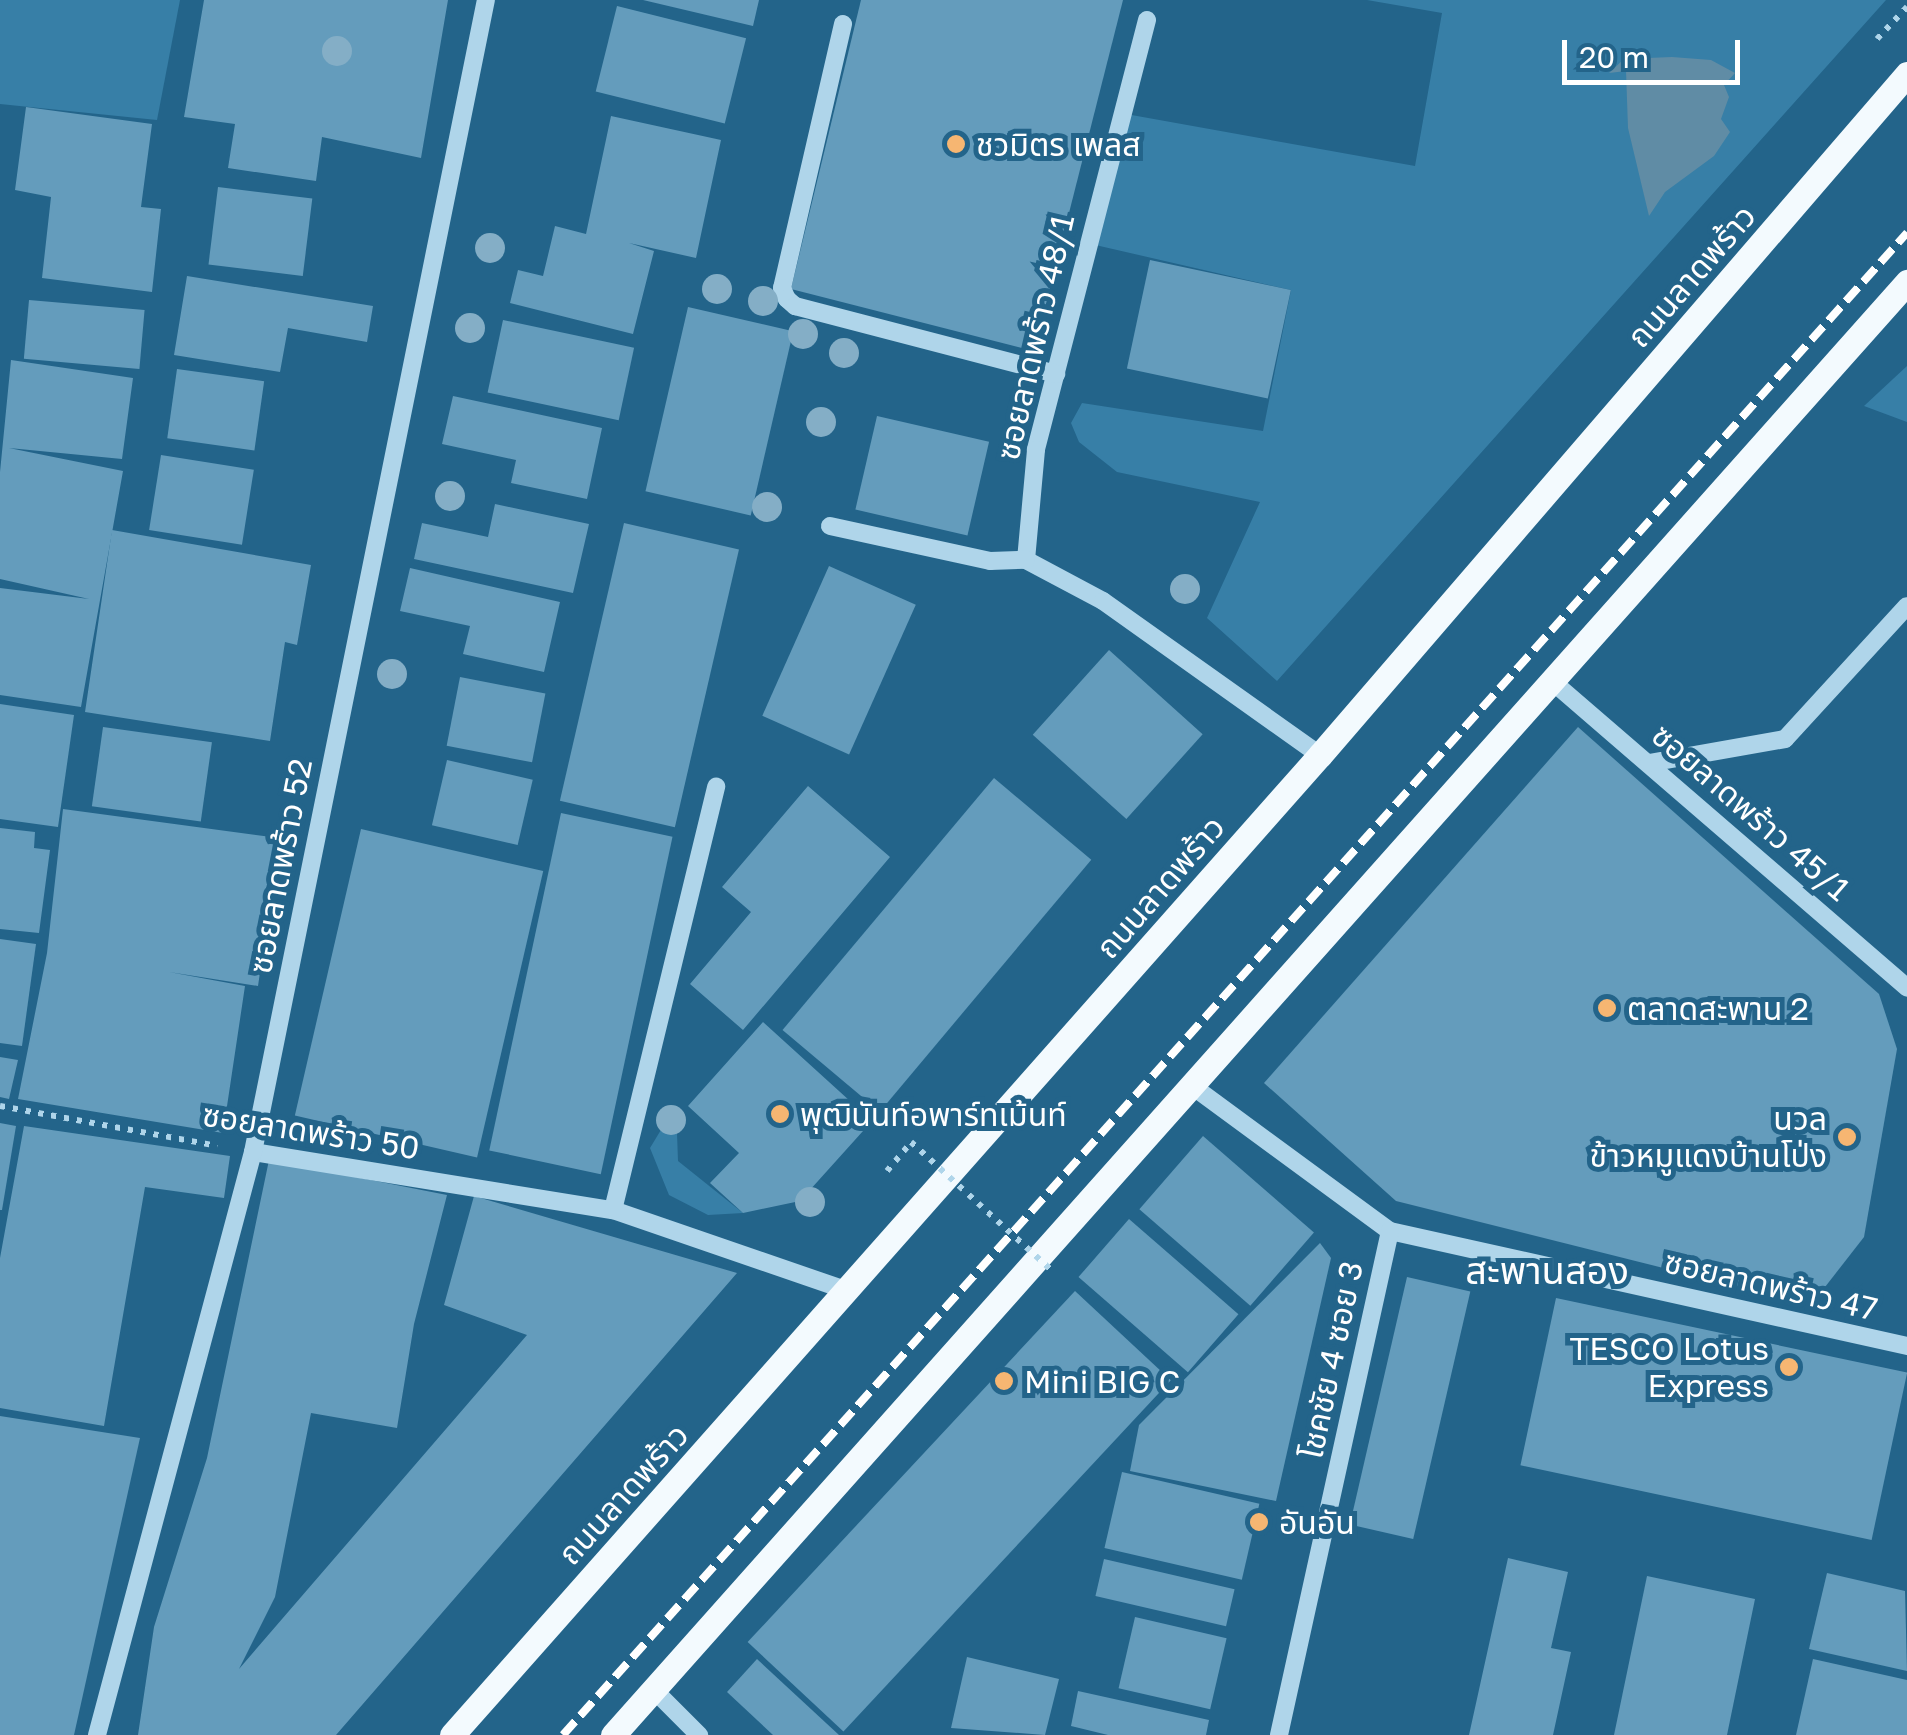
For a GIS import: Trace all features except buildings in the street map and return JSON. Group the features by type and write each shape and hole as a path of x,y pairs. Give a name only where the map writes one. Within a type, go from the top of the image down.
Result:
{"main road":[{"name":"ถนนลาดพร้าว","path":"452,1735 1320,755 1907,74"},
{"path":"613,1735 1195,1088 1907,282"}],"street":[{"name":"ซอยลาดพร้าว 52","path":"98,1735 252,1152 486,0"},
{"name":"ซอยลาดพร้าว 48/1","path":"1026,560 1036,450 1147,20"},
{"path":"844,24 782,288 787,299 796,306 1056,374"},
{"path":"830,526 990,561 1026,560 1103,600 1320,755"},
{"path":"1649,763 1785,739 1907,606"},
{"name":"ซอยลาดพร้าว 45/1","path":"1553,682 1907,988"},
{"path":"614,1210 716,786"},
{"name":"ซอยลาดพร้าว 47","path":"1195,1088 1390,1231 1907,1346"},
{"name":"ซอยลาดพร้าว 50","path":"252,1152 614,1210 848,1290"},
{"name":"โชคชัย 4 ซอย 3","path":"1279,1735 1390,1231"},
{"path":"654,1690 699,1735"}],"path":[{"path":"1894,20 1907,6"},
{"name":"ซอยลาดพร้าว 50","path":"0,1106 252,1152"},
{"path":"887,1171 911,1142 1050,1268"}],"shaded area":[{"path":"0,0 180,0 157,120 0,104"},
{"path":"1367,0 1886,0 1277,681 1207,618 1260,502 1117,472 1079,442 1071,423 1082,403 1263,431 1291,290 1091,244 1126,114 1415,166 1442,13"},
{"path":"1624,59 1711,60 1735,73 1724,85 1729,97 1721,119 1730,132 1714,156 1665,192 1649,216 1628,128 1626,71 1609,73"},
{"path":"1907,366 1907,422 1864,406"},
{"path":"676,1105 678,1161 743,1213 708,1215 669,1195 650,1148"}],"railway":[{"path":"563,1735 1907,233"}],"place":[{"name":"ชวมิตร เพลส","path":"956,144"},
{"name":"ตลาดสะพาน 2","path":"1607,1008"},
{"name":"พุฒินันท์อพาร์ทเม้นท์","path":"780,1114"},
{"name":"นวล ข้าวหมูแดงบ้านโป่ง","path":"1847,1137"},
{"name":"TESCO Lotus Express","path":"1789,1367"},
{"name":"Mini BIG C","path":"1004,1381"},
{"name":"อันอัน","path":"1259,1522"}],"district":[{"name":"สะพานสอง","path":"1547,1270"}]}
